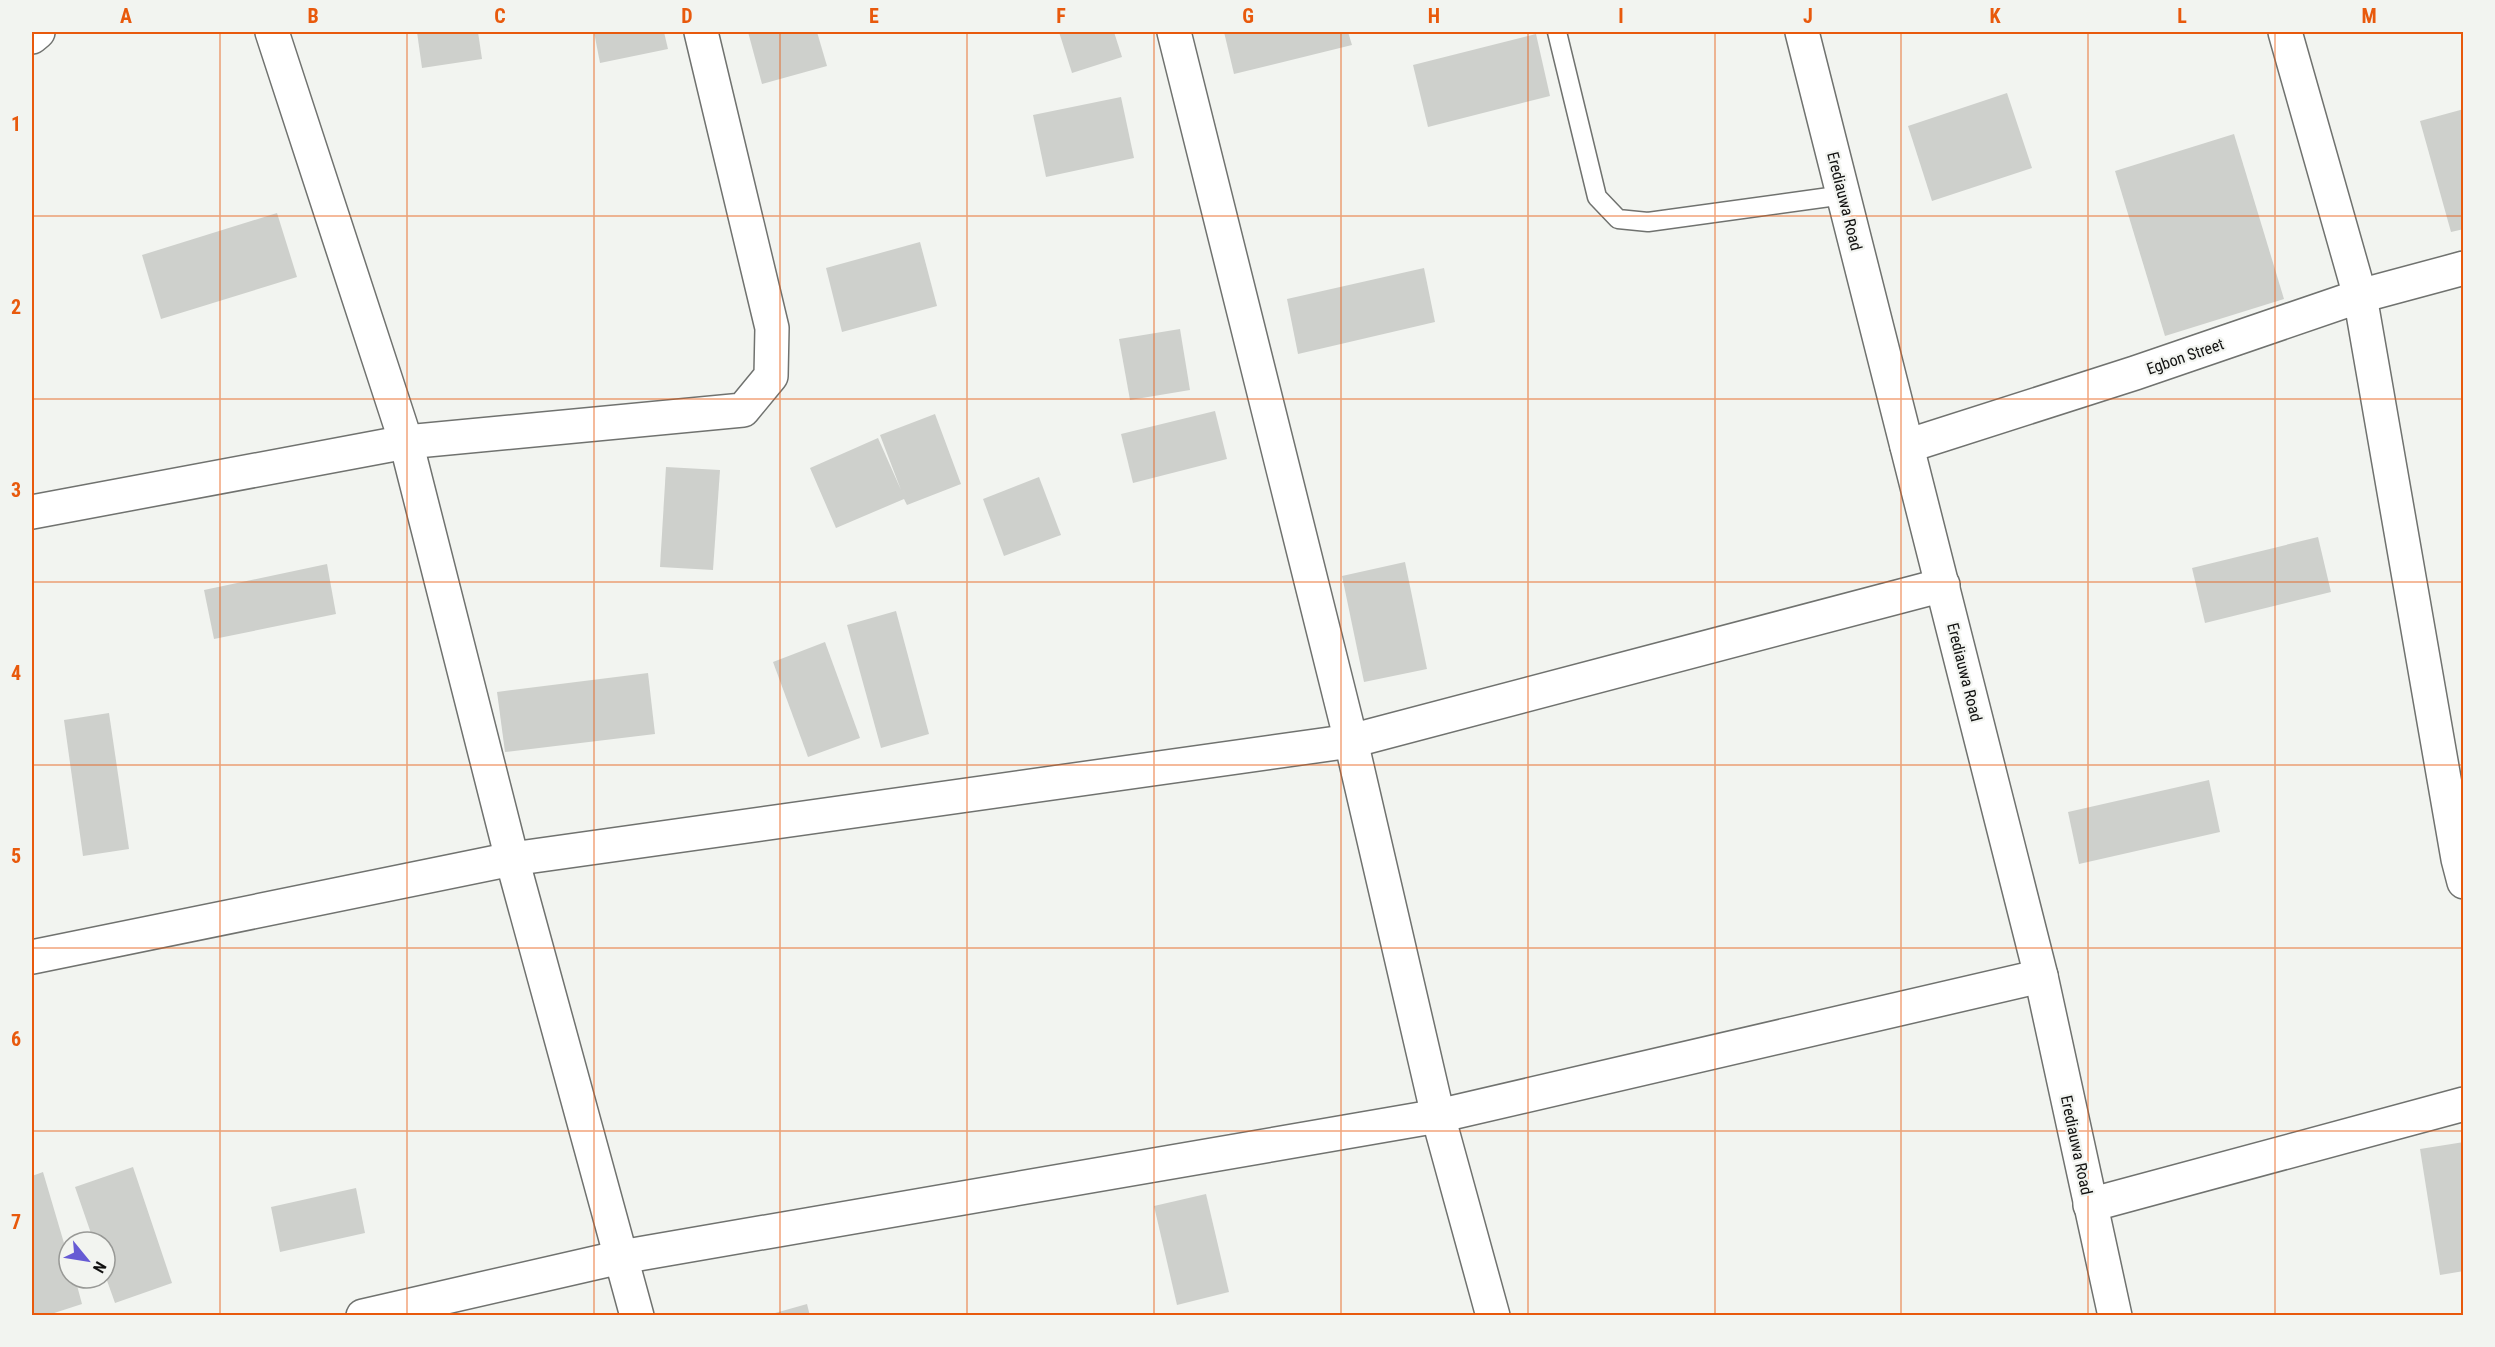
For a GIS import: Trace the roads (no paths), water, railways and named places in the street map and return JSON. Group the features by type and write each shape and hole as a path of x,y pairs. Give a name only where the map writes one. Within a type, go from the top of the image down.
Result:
{"street":[{"path":"32,37 38,32"},
{"path":"272,32 406,442 512,859 637,1316"},
{"path":"32,512 406,442 743,410 771,376 772,328 701,32"},
{"path":"1174,32 1350,741 1438,1116 1493,1316"},
{"name":"Erediauwa Road","path":"1803,32 2041,976 2115,1316"},
{"path":"2285,32 2360,296 2463,882"},
{"name":"Egbon Street","path":"1907,446 2135,373 2360,296 2463,268"},
{"path":"32,957 512,859 1350,741 1943,585"},
{"path":"363,1316 621,1257 1438,1116 2041,976"},
{"path":"2090,1204 2463,1104"}],"lane":[{"path":"1557,32 1597,197 1618,219 1648,222 1844,195"}]}
